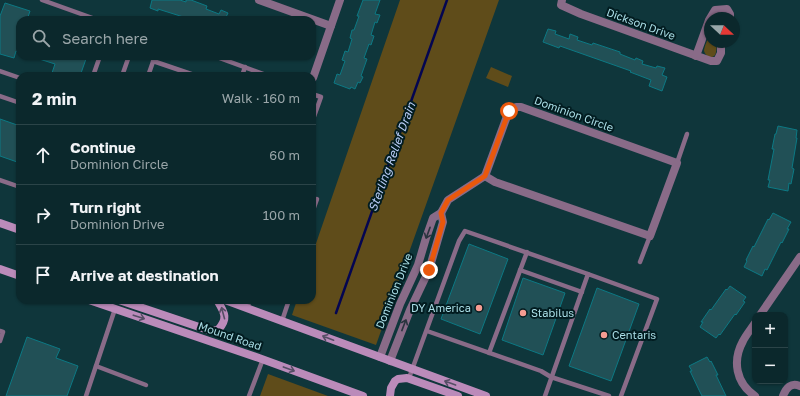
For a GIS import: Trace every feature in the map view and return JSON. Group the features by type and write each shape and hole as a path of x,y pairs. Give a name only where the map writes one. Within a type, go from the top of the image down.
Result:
{"main road":[{"path":"0,223 16,229"},
{"path":"0,269 16,275"},
{"name":"Mound Road","path":"101,304 263,359 363,396"},
{"path":"131,304 211,331 218,330 224,321 225,315 219,304"},
{"path":"249,304 282,321 486,396"},
{"path":"390,396 390,388 395,381 403,378 409,378 458,396"}],"street":[{"path":"259,0 303,16"},
{"path":"315,72 340,0"},
{"name":"Dickson Drive","path":"562,0 561,5 581,14 711,62 717,61 721,48"},
{"path":"714,12 715,10 727,9 729,12"},
{"path":"316,21 331,26"},
{"path":"696,56 704,34"},
{"name":"Dominion Circle","path":"485,176 509,111 516,107 521,107 677,163"},
{"path":"485,176 495,182 650,236 677,163"},
{"name":"Dominion Drive","path":"380,357 400,304 418,265 433,218 441,213 448,200 485,176"},
{"name":"Dominion Drive","path":"390,361 410,310 429,270 443,222 441,213"},
{"path":"762,312 800,257"},
{"path":"752,327 742,342 737,359 739,377 742,384 755,396"},
{"path":"783,396 789,386 794,384 800,386"}],"lane":[{"path":"42,0 87,16"},
{"path":"94,72 99,60"},
{"path":"123,72 128,60"},
{"path":"149,72 153,60"},
{"path":"159,60 187,72"},
{"path":"225,60 258,72"},
{"path":"243,72 245,67"},
{"path":"0,71 16,77"},
{"path":"316,95 321,97 316,111"},
{"path":"0,96 16,101"},
{"path":"677,163 687,134"},
{"path":"0,180 16,186"},
{"path":"409,378 459,241 465,231 657,299 621,396"},
{"path":"640,262 650,236"},
{"path":"489,353 527,252"},
{"path":"520,270 582,292"},
{"path":"545,396 588,274"},
{"path":"407,288 418,293"},
{"path":"282,321 288,304"},
{"path":"86,396 115,309"},
{"path":"0,331 3,332 0,341"},
{"path":"426,331 541,372 551,377 609,396"},
{"path":"249,396 263,359"},
{"path":"96,366 146,384"}],"shaded area":[{"name":"Sterling Relief Drain","path":"400,0 499,0 376,345 292,315 296,304 316,304 316,243"},
{"path":"705,48 716,48 716,54 712,57 706,55"},
{"path":"491,67 512,76 508,87 486,78"},
{"path":"268,374 328,396 260,396"}],"building":[{"path":"152,0 180,0 186,2 186,0 191,0 207,6 206,9 219,14 221,10 228,13 226,16 180,16 150,8"},
{"path":"363,0 380,0 375,14 380,15 377,23 375,22 371,35 374,36 371,45 369,44 364,58 367,59 361,76 363,77 360,83 358,82 355,89 351,87 350,89 334,83 337,74 340,75 345,61 342,60 345,51 348,52 352,39 350,38 352,30 354,30"},
{"path":"5,3 30,11 28,16 16,16 16,51 14,58 0,54 0,16"},
{"path":"548,29 556,31 555,34 569,39 570,34 578,37 577,40 592,45 593,43 620,52 620,54 635,60 636,58 643,61 642,64 656,68 657,66 665,68 662,75 667,77 662,91 649,86 651,80 630,72 631,71 560,46 559,48 543,42"},
{"path":"42,60 86,60 81,72 52,72 55,64"},
{"path":"0,119 16,125 16,162 0,156"},
{"path":"778,126 797,130 792,168 794,169 788,191 768,187 774,149 772,149"},
{"path":"773,213 791,222 782,243 781,242 767,270 765,269 762,276 744,267 753,246 754,247 768,219 769,220"},
{"path":"469,244 508,259 480,334 441,319"},
{"path":"523,278 565,293 543,355 502,340"},
{"path":"730,286 746,297 743,301 745,302 720,335 719,334 716,338 700,327 703,322 701,322 726,289 727,290"},
{"name":"Centaris","path":"597,288 639,304 611,381 569,366"},
{"path":"27,337 60,349 56,358 78,366 67,396 6,396"},
{"path":"707,357 710,362 711,361 718,375 716,375 726,396 702,396 699,390 689,366"}],"waterway":[{"name":"Sterling Relief Drain","path":"336,313 447,0"}],"place":[{"name":"DY America","path":"479,308"},
{"name":"Stabilus","path":"523,313"},
{"name":"Centaris","path":"604,335"}],"route":[{"path":"429,270 443,222 441,213 448,200 485,176 509,111"}]}
